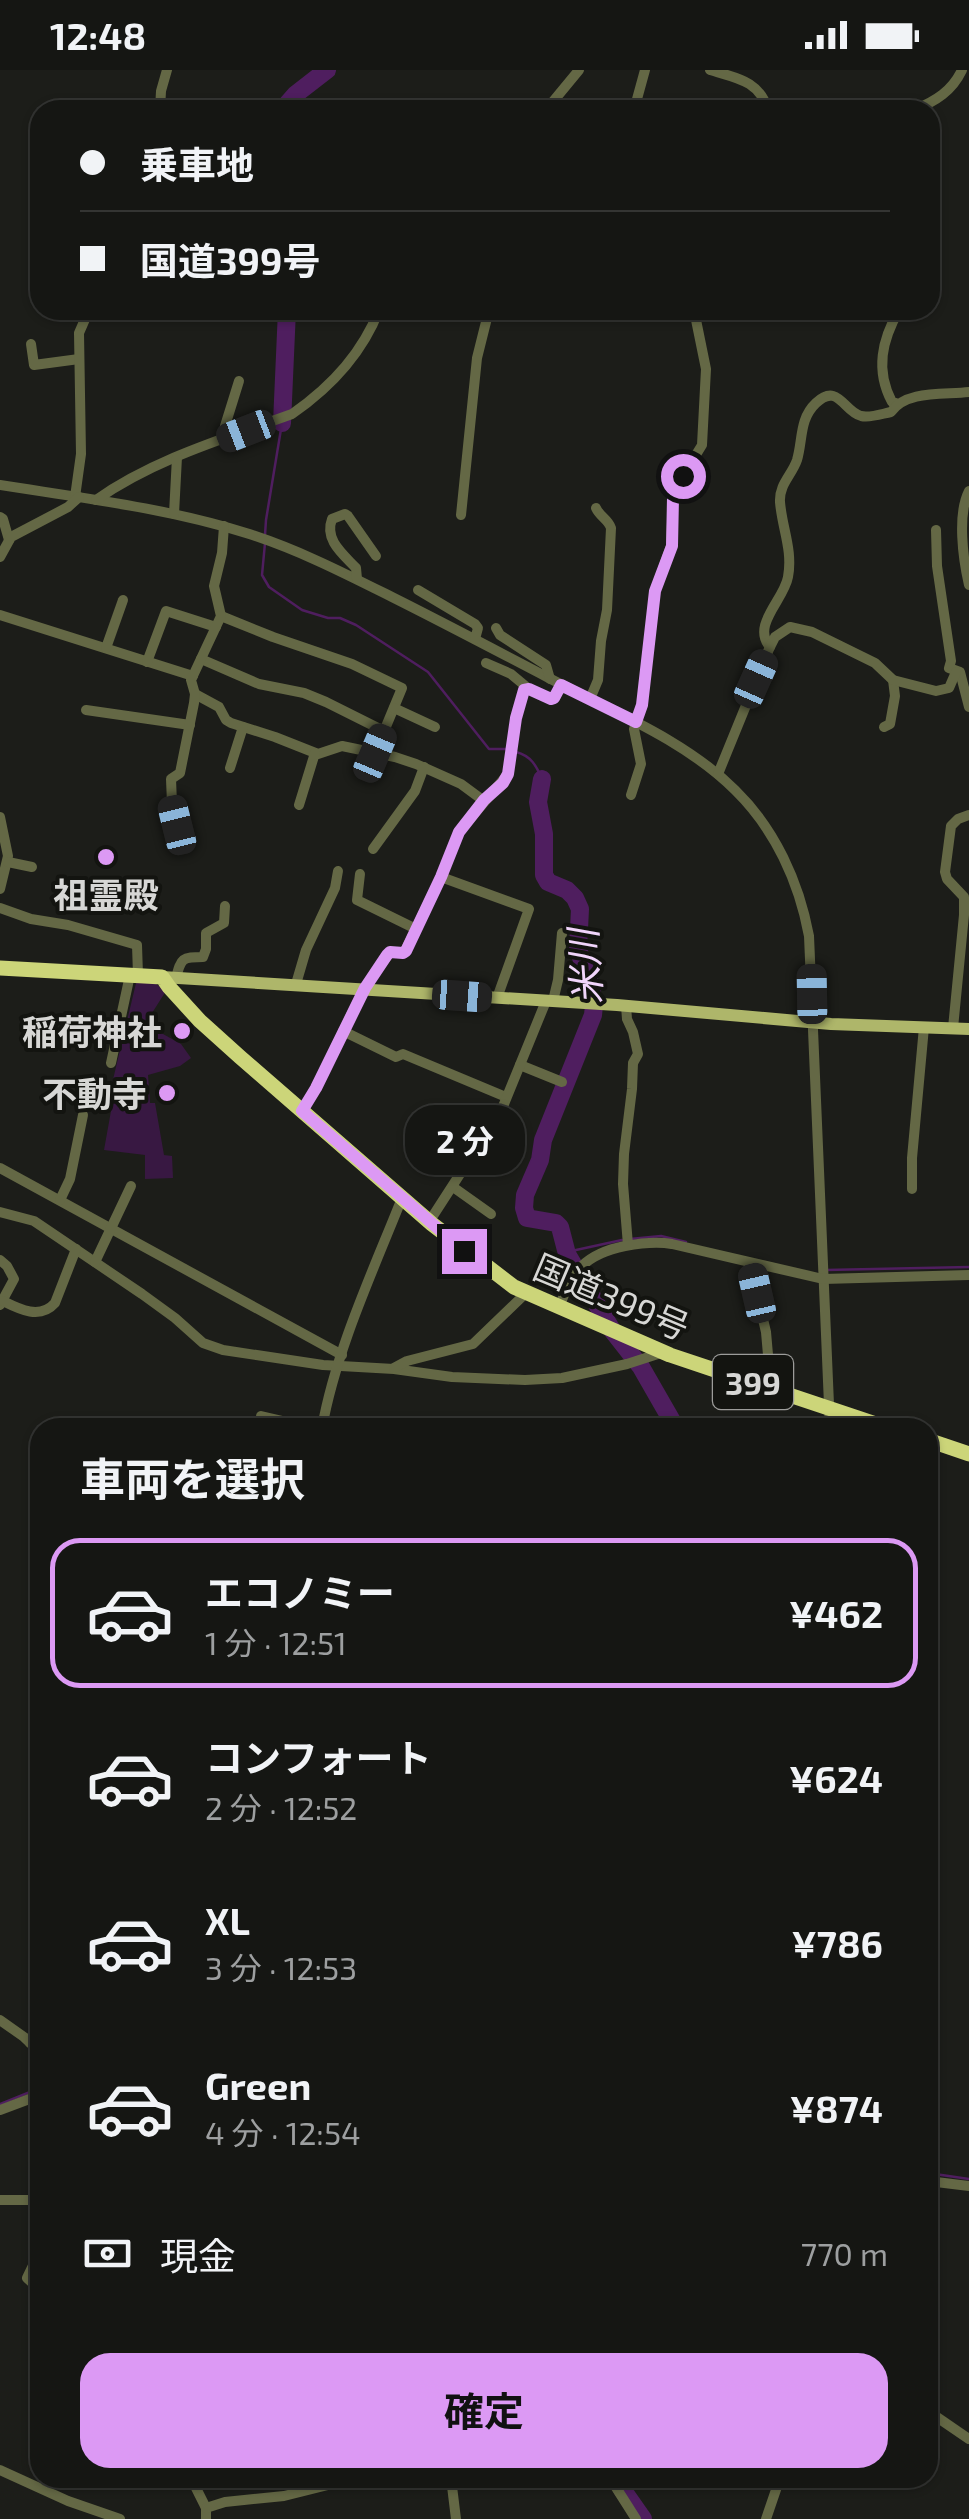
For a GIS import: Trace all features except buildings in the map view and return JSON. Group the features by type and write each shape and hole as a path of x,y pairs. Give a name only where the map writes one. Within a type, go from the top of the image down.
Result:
{"highway":[{"path":"0,968 169,977"},
{"name":"国道399号","path":"169,977 200,1021 429,1222 525,1294 664,1352 858,1418"},
{"path":"938,1443 969,1454"}],"main road":[{"path":"169,977 626,1006 812,1023 969,1029"}],"street":[{"path":"160,100 167,70"},
{"path":"554,100 579,70"},
{"path":"637,100 645,70"},
{"path":"710,70 756,88 765,100"},
{"path":"934,100 953,86 962,70"},
{"path":"0,557 9,540 77,497 81,454 79,333 85,320"},
{"path":"96,500 118,484 177,457 292,414 354,358 374,320"},
{"path":"461,515 477,358 486,320"},
{"path":"631,795 641,764 634,734 642,705 655,591 672,546 675,488 702,445 706,369 696,320"},
{"path":"894,320 881,360 892,402 914,396 969,392"},
{"path":"32,344 34,366 79,360"},
{"path":"224,439 240,380"},
{"path":"770,646 764,638 764,627 783,592 788,572 789,546 780,497 782,485 796,463 804,422 816,403 825,397 839,398 853,413 863,417 891,412 896,402"},
{"path":"174,514 177,457"},
{"path":"0,486 174,514 224,526 312,558 636,722 704,763 738,792 784,858 796,883 809,936 830,1418"},
{"path":"969,490 962,505 962,518 969,585"},
{"path":"590,699 598,680 610,564 611,528 596,508"},
{"path":"357,580 356,568 335,547 329,526 332,519 348,516 376,556"},
{"path":"0,517 9,540"},
{"path":"177,825 171,779 180,773 190,725 195,694 191,680 219,622 214,586 224,526"},
{"path":"936,530 949,668 960,672 969,706"},
{"path":"418,590 474,624 478,628 474,639"},
{"path":"106,648 123,600"},
{"path":"147,662 166,611 219,622 352,664 402,688 375,753"},
{"path":"0,615 193,676"},
{"path":"718,774 770,646 775,637 790,627 801,628 875,663 892,680 936,692 950,688 956,672"},
{"path":"486,663 512,674 529,689 554,698 556,682 546,665 500,635 496,628"},
{"path":"201,659 259,684 304,693 384,731"},
{"path":"884,727 890,724 893,710 892,680"},
{"path":"302,1111 365,988 390,952 406,951 459,832 508,774 521,696 529,689"},
{"path":"195,694 219,706 226,720 244,727 315,753 324,754 342,746 424,767 484,800"},
{"path":"394,708 435,727"},
{"path":"86,710 190,725"},
{"path":"230,768 244,727"},
{"path":"300,805 315,753"},
{"path":"373,850 414,792 424,767"},
{"path":"953,1028 966,896 946,879 945,872 951,826 969,815"},
{"path":"0,817 8,862 0,889"},
{"path":"8,862 32,868"},
{"path":"296,984 306,950 335,888 338,871"},
{"path":"360,874 357,900 416,928"},
{"path":"441,877 529,909 497,998"},
{"path":"169,977 182,959 203,957 206,949 201,932 224,923 226,906"},
{"path":"0,908 136,945 134,975 111,1063"},
{"path":"429,1222 506,1097 558,980 562,933"},
{"path":"626,1006 638,1054 633,1064 624,1154 628,1241"},
{"path":"912,1189 924,1027"},
{"path":"343,1031 396,1057 402,1054 506,1097"},
{"path":"520,1065 562,1082"},
{"path":"60,1200 70,1179 82,1115"},
{"path":"0,1168 340,1361"},
{"path":"95,1262 131,1186"},
{"path":"454,1187 492,1214"},
{"path":"325,1418 340,1361 402,1198"},
{"path":"0,1212 34,1221 175,1318 203,1343 222,1350 452,1377 524,1380 562,1378 664,1352"},
{"path":"559,1308 577,1272 592,1256 628,1241 660,1242 823,1277 969,1275"},
{"path":"0,1260 14,1279 1,1303 42,1312 55,1303 76,1249"},
{"path":"750,1264 766,1332 771,1388"},
{"path":"394,1369 407,1361 473,1344 525,1294"},
{"path":"262,1416 270,1418"},
{"path":"0,2020 30,2043"},
{"path":"0,2110 30,2099"},
{"path":"938,2182 969,2186"},
{"path":"0,2200 30,2200"},
{"path":"938,2418 969,2438"},
{"path":"0,2470 30,2483"},
{"path":"41,2488 120,2519"},
{"path":"195,2488 206,2513 225,2502 284,2496 316,2488"},
{"path":"453,2488 456,2519"},
{"path":"616,2488 636,2519"},
{"path":"766,2519 777,2488"}],"shaded area":[{"path":"137,979 153,982 166,991 145,1024 181,1044 191,1058 180,1066 148,1075 150,1103 155,1103 164,1155 172,1156 173,1178 145,1179 145,1155 104,1150 111,1088"}],"waterway":[{"name":"米川","path":"291,100 327,70"},
{"name":"米川","path":"282,423 287,320"},
{"name":"米川","path":"265,535 282,423"},
{"name":"米川","path":"265,543 262,575 269,587 302,610 356,625 428,672 489,749 508,749"},
{"name":"米川","path":"516,752 532,762 542,779"},
{"name":"米川","path":"542,779 538,802 544,834 544,875 548,882 567,890 580,909 578,949 594,1005 543,1140 524,1208 527,1218 560,1227 567,1254 670,1418"},
{"path":"630,1239 661,1236 686,1242"},
{"path":"567,1254 622,1240"},
{"path":"826,1270 969,1267"},
{"path":"0,2104 30,2092"},
{"path":"938,2174 969,2179"},
{"name":"米川","path":"622,2488 643,2519"}],"place":[{"name":"祖霊殿","path":"106,857"},
{"name":"稲荷神社","path":"182,1031"},
{"name":"不動寺","path":"167,1093"}],"route":[{"path":"464,1251 302,1111 365,988 390,952 406,951 459,832 508,774 524,690 551,699 561,685 636,722 642,705 655,591 672,546 673,498 683,476"}]}
